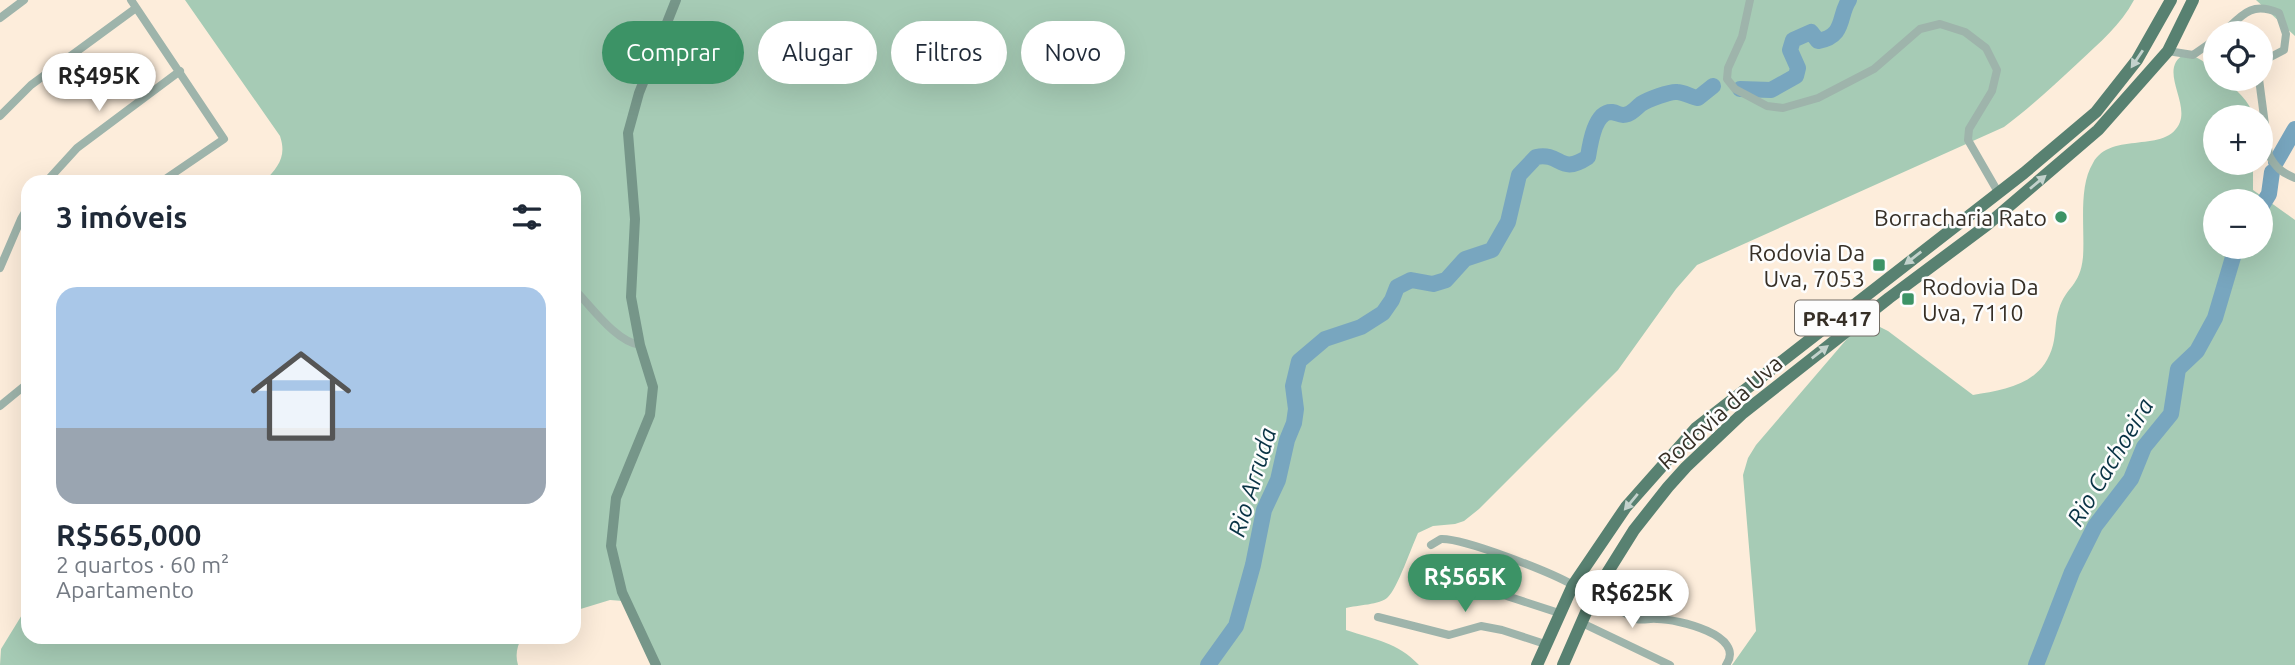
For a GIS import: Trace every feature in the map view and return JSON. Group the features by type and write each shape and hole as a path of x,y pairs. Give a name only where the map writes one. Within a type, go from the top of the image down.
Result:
{"main road":[{"name":"Rodovia da Uva","path":"1537,665 1573,585 1626,507 1696,429 2058,146 2096,112 2137,60 2171,0"},
{"name":"Rodovia da Uva","path":"1563,665 1594,594 1634,530 1668,487 1734,422 1895,293 1987,225 2069,156 2125,102 2168,51 2193,0"}],"street":[{"path":"0,18 24,0"},
{"path":"656,665 622,592 611,546 616,498 650,415 653,387 640,345 631,297 635,219 628,133 639,93 676,0"},
{"path":"1750,0 1742,37 1728,68 1727,79 1735,89 1767,106 1783,108 1818,98 1874,69 1920,29 1940,24 1965,32 1986,48 1997,70 1992,91 1969,129 1968,140 1998,192"},
{"path":"0,116 31,85 133,4 224,139 171,175"},
{"path":"2236,21 2248,10 2265,7 2278,13 2286,34 2284,50 2273,56"},
{"path":"2168,51 2193,55 2203,48"},
{"path":"52,175 77,148 180,71"},
{"path":"2261,91 2269,155 2273,164 2295,178"},
{"path":"0,268 21,219"},
{"path":"581,296 619,336 630,344 640,345"},
{"path":"0,406 21,389"},
{"path":"1431,545 1441,539 1457,541 1528,565 1573,585"},
{"path":"1473,585 1559,613"},
{"path":"1594,594 1632,617 1644,621 1656,618 1709,631 1720,637 1728,646 1730,654 1726,665"},
{"path":"1378,617 1449,635 1481,626 1502,630 1545,645"},
{"path":"1582,623 1670,665"}],"green space":[{"path":"185,0 2134,0 2123,18 2102,41 2004,127 1697,265 1676,289 1618,370 1479,509 1464,521 1433,526 1418,533 1400,577 1388,597 1374,603 1346,608 1346,630 1394,646 1419,665 658,665 623,601 610,600 581,609 581,175 270,175 282,156 280,136"},
{"path":"2256,0 2295,0 2295,36"},
{"path":"2185,54 2202,60 2203,91 2237,91 2248,105 2203,105 2203,175 2253,175 2253,189 2203,189 2203,259 2273,259 2273,204 2295,220 2295,665 1732,665 1756,631 1743,475 1748,458 1756,445 1852,333 1865,325 1876,325 1888,331 1973,395 2022,383 2041,369 2053,345 2062,301 2076,281 2081,267 2083,208 2088,173 2101,153 2112,147 2152,141 2173,132 2180,122 2181,113 2174,67 2177,60"},
{"path":"21,616 21,644 519,644 518,665 0,665 1,649"}],"waterway":[{"name":"Rio Arruda","path":"1740,89 1771,90 1796,76 1798,68 1790,50 1793,40 1811,32 1818,41 1833,35 1840,25 1849,0"},
{"name":"Rio Arruda","path":"1208,665 1236,626 1253,565 1264,510 1278,480 1287,440 1294,423 1296,409 1293,386 1299,361 1325,339 1361,327 1383,313 1397,287 1411,280 1433,284 1446,280 1465,259 1492,250 1508,222 1519,175 1536,157 1545,156 1566,164 1579,162 1588,157 1594,129 1606,113 1628,114 1644,102 1674,92 1698,98 1713,86"},
{"name":"Rio Cachoeira","path":"2276,162 2295,129"},
{"name":"Rio Cachoeira","path":"2270,189 2272,175"},
{"name":"Rio Cachoeira","path":"2036,665 2072,572 2095,526 2131,479 2144,447 2171,414 2178,369 2197,351 2215,318 2232,259"}],"place":[{"name":"Borracharia Rato","path":"2061,217"},
{"name":"Rodovia Da Uva, 7053","path":"1879,265"},
{"name":"Rodovia Da Uva, 7110","path":"1908,299"}]}
